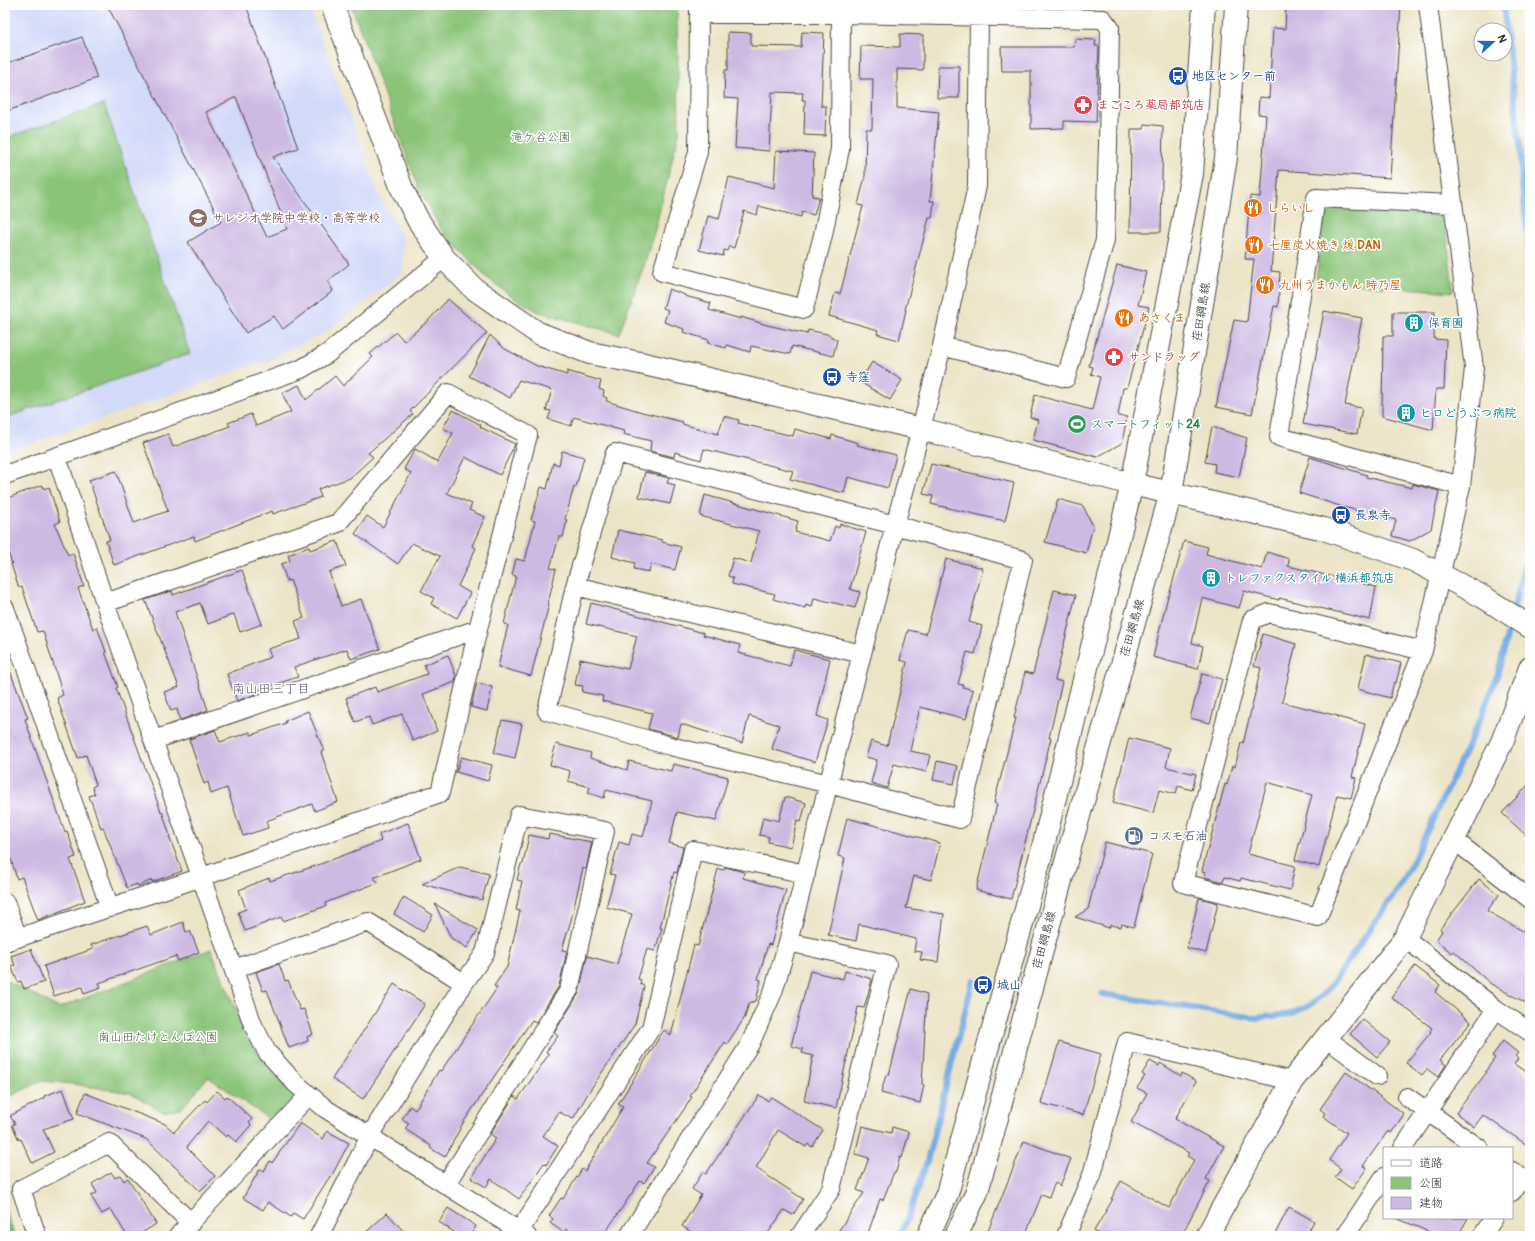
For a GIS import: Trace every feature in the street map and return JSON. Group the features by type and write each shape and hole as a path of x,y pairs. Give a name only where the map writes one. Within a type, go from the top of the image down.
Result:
{"main road":[{"path":"332,5 402,188 418,220 444,258 473,288 538,333 590,353 640,363 921,429 1132,484 1324,529 1413,560 1485,598 1530,627"},
{"path":"928,1236 947,1194 1041,855 1132,484 1192,174 1204,5"},
{"name":"荏田綱島線","path":"956,1236 976,1192 1069,850 1171,493 1226,158 1236,5"},
{"path":"1207,1236 1292,1081 1405,938 1502,742 1530,668"}],"street":[{"path":"1423,651 1269,613 1252,620 1183,883 1318,917 1423,651 1461,486 1474,368 1428,5"},
{"path":"841,14 840,149 823,235 804,309 662,272 698,152 699,9 841,14 1103,19 1110,28 1105,240 1066,378 942,346"},
{"path":"629,1236 750,1044 773,992 788,942 942,346 977,186 979,16"},
{"path":"1454,204 1316,198 1279,437 1461,486"},
{"path":"5,475 301,369 327,354 444,258"},
{"path":"5,902 11,940 202,877 440,793 478,629 528,435 448,393 338,523 105,603"},
{"path":"615,453 895,525 1023,560 960,819 829,784 670,746 547,711 575,586 615,453"},
{"path":"57,457 105,603 253,1025 267,1052 295,1083 326,1109 446,1184 520,1234 650,1028 693,850 806,874"},
{"path":"575,586 862,654"},
{"path":"5,608 110,908"},
{"path":"154,740 478,629"},
{"path":"319,1236 370,1136 464,983 485,953 519,815 605,832 569,990 446,1184"},
{"path":"1454,840 1530,899"},
{"path":"234,969 368,922 464,983"},
{"path":"1405,938 1496,1009 1530,1032"},
{"path":"788,942 887,964 831,1189 800,1236"},
{"path":"1404,1147 1496,1009"},
{"path":"1326,1038 1377,1076"},
{"path":"1066,1236 1092,1175 1127,1042 1292,1081"},
{"path":"178,1236 309,1095"},
{"path":"1407,1097 1478,1147"},
{"path":"37,1236 21,1189 109,1142 191,1223"},
{"path":"1345,1236 1383,1179"},
{"path":"1482,1236 1493,1219"}],"shaded area":[{"name":"サレジオ学院中学校・高等学校","path":"5,5 309,5 380,197 404,239 402,273 327,331 274,358 5,453"}],"green space":[{"name":"滝ケ谷公園","path":"351,5 677,5 679,133 654,233 645,263 619,334 539,312 514,298 485,276 442,231 418,187"},
{"path":"104,104 190,354 5,418 5,138"},
{"path":"1325,207 1445,216 1453,292 1316,281"},
{"name":"南山田たけとんぼ公園","path":"211,949 243,1027 262,1059 294,1097 269,1119 208,1077 181,1109 163,1112 131,1093 73,1084 41,1081 5,1099 5,980 59,1008"},
{"path":"5,1210 15,1236 5,1236"}],"building":[{"path":"107,5 246,5 298,148 273,157 349,264 328,281 333,291 283,329 274,316 246,333 188,242 221,222","holes":["236,97 287,229 267,237 206,112"]},
{"path":"1286,5 1401,5 1390,178 1279,170 1271,271 1280,272 1278,307 1274,306 1252,414 1216,407 1234,320 1247,322 1254,259 1245,259 1250,196 1260,197 1266,115 1258,114 1259,97 1269,98 1273,28 1285,29"},
{"path":"728,32 751,33 751,46 801,47 802,32 824,33 821,106 826,106 825,136 804,135 805,100 802,100 803,93 772,92 769,151 735,148 738,99 724,98 725,70 728,70"},
{"path":"900,34 923,35 923,70 897,69 897,108 939,112 930,201 934,201 932,218 929,218 905,310 899,340 877,334 878,330 829,316 835,293 840,294 863,206 858,205 865,176 866,129 872,129 873,79 860,79 861,46 900,47"},
{"path":"82,37 97,78 5,112 5,64"},
{"path":"1075,39 1096,40 1095,46 1099,46 1096,122 1064,121 1064,128 1031,129 1031,71 1002,71 1001,47 1074,47"},
{"path":"938,66 959,66 959,98 937,98"},
{"path":"1144,124 1163,126 1161,232 1130,232 1131,129 1144,129"},
{"path":"776,151 814,153 812,196 819,197 814,215 802,212 801,217 759,206 757,215 744,211 734,248 729,246 727,251 724,250 723,256 699,250 708,216 719,219 729,177 774,188"},
{"path":"1117,265 1146,272 1138,305 1149,307 1127,388 1123,388 1118,416 1127,417 1122,443 1097,457 1033,440 1038,420 1030,417 1035,395 1092,410 1100,377 1091,374 1093,367 1089,366"},
{"path":"669,289 685,296 711,303 709,310 807,334 808,330 827,334 837,340 833,356 792,346 790,354 751,346 750,352 727,345 726,348 708,343 709,340 683,332 684,329 664,322 668,310 663,308"},
{"path":"448,299 487,333 410,411 413,414 368,453 373,457 350,478 318,489 321,497 273,514 272,511 195,541 194,536 114,565 106,541 110,540 89,480 116,471 134,523 168,511 143,443 168,434 173,447 230,426 228,423 251,414 256,426 291,412 282,393 299,385 306,400 335,376 343,386 373,357 370,354 396,332 404,341 428,321"},
{"path":"1324,311 1362,318 1345,405 1362,408 1357,434 1303,424"},
{"path":"1393,312 1435,312 1434,339 1446,340 1444,389 1436,389 1433,430 1382,416 1383,336 1393,336"},
{"path":"490,335 505,349 537,366 567,375 567,371 601,381 599,389 604,391 603,396 607,398 606,401 683,422 682,424 718,434 724,416 739,420 738,423 793,436 795,429 831,439 832,435 858,443 857,445 896,455 888,488 848,477 844,493 790,479 793,471 704,449 701,460 675,452 674,457 650,451 651,441 623,434 624,431 574,417 571,426 548,419 551,411 546,410 552,390 519,380 510,398 469,376"},
{"path":"872,362 902,380 890,400 860,382"},
{"path":"453,410 481,425 480,427 515,444 500,475 465,457 447,493 472,504 469,510 485,517 472,546 476,548 458,586 470,593 457,618 431,604 434,598 421,591 440,556 412,543 398,564 355,534 367,516 383,527 411,473 404,469 415,449 438,462 453,433 443,428"},
{"path":"1212,427 1247,438 1239,477 1214,472 1215,464 1205,462"},
{"path":"562,451 584,457 565,519 567,520 563,537 559,537 550,568 556,569 531,676 498,667 508,625 504,624 516,576 512,575 516,559 525,561 535,521 531,520 541,487 547,489 553,463 559,465"},
{"path":"1310,457 1367,475 1366,477 1412,488 1413,484 1439,491 1431,529 1410,541 1392,536 1396,520 1343,507 1299,493"},
{"path":"931,464 1014,483 1005,521 931,504 933,496 923,494"},
{"path":"645,472 669,478 667,483 675,485 670,504 639,497"},
{"path":"42,485 44,489 49,487 60,522 55,524 68,555 73,553 84,586 78,588 93,629 97,627 118,687 116,688 161,812 162,811 169,836 182,871 138,886 137,884 127,888 103,827 101,828 89,796 95,794 92,787 96,785 86,755 78,758 57,698 63,695 43,631 37,632 22,587 19,588 5,544 5,499"},
{"path":"705,495 798,521 795,532 830,541 835,526 839,528 840,524 866,532 850,589 860,592 855,608 814,598 812,607 806,605 805,608 773,599 775,594 732,584 733,578 728,576 733,558 751,563 759,531 700,516"},
{"path":"1058,499 1083,506 1093,526 1086,553 1045,542"},
{"path":"618,530 662,540 662,542 681,547 675,570 651,564 649,572 634,569 635,563 612,557"},
{"path":"337,541 346,566 329,572 341,606 361,599 380,649 351,659 347,649 294,667 298,677 255,691 256,694 237,701 227,674 271,657 268,649 301,639 295,621 304,618 290,580 287,581 281,564 290,561 288,555 309,547 310,550"},
{"path":"1184,541 1208,547 1206,554 1262,569 1267,552 1289,559 1288,566 1376,587 1370,620 1244,591 1239,608 1202,598 1192,643 1203,646 1198,669 1153,657 1168,596"},
{"path":"946,559 983,568 969,622 982,626 975,654 967,652 958,684 973,690 966,719 920,707 910,751 930,755 926,772 894,764 887,788 871,783 877,760 866,757 871,741 887,746 907,662 900,660 908,630 926,634"},
{"path":"242,570 262,624 240,632 234,614 208,624 200,603 175,612 208,710 180,720 177,709 171,711 164,692 179,687 145,600 172,591 173,595"},
{"path":"1054,590 1076,595 1055,680 1062,682 1049,738 1051,738 1011,899 976,890 997,804 994,803 1016,718 1014,718 1025,672 1033,674"},
{"path":"591,603 704,633 703,635 740,645 738,653 790,666 794,650 830,659 817,716 828,720 815,762 772,749 779,725 749,716 742,743 681,724 678,737 648,729 652,713 602,701 603,696 582,692 583,686 575,685 580,659 628,669 637,636 586,624"},
{"path":"1263,634 1296,644 1282,702 1365,724 1352,777 1356,778 1351,798 1337,795 1319,867 1295,860 1312,795 1267,782 1248,854 1295,866 1290,890 1241,878 1240,881 1225,877 1223,882 1204,877 1205,872 1202,871 1225,784 1227,785 1232,766 1235,767 1241,743 1243,744 1261,668 1254,666"},
{"path":"1366,654 1401,663 1396,683 1394,682 1390,698 1358,689"},
{"path":"448,655 456,676 455,682 423,694 437,731 413,741 402,714 372,725 369,717 355,722 346,698 375,687 377,692 427,674 424,665"},
{"path":"5,661 28,718 25,719 32,740 65,832 67,831 76,857 70,859 85,901 38,920 22,877 17,879 10,856 5,858"},
{"path":"1202,674 1222,679 1210,723 1190,718"},
{"path":"477,683 492,687 487,711 471,707"},
{"path":"308,711 324,751 321,752 338,802 315,811 312,804 266,821 268,828 243,836 227,788 211,794 208,782 204,784 189,739 215,730 220,742 250,732 251,735 286,723 285,721"},
{"path":"502,720 522,724 515,758 494,753"},
{"path":"1129,738 1170,748 1166,767 1196,774 1192,790 1178,786 1176,794 1159,790 1153,813 1113,803"},
{"path":"556,744 591,753 590,758 627,770 629,761 671,771 673,764 728,777 716,821 677,812 669,843 683,847 677,873 674,872 660,928 662,928 655,951 647,949 638,979 641,980 640,984 644,986 635,1024 590,1090 573,1119 559,1112 543,1136 558,1146 546,1165 544,1163 519,1199 491,1179 486,1187 471,1178 496,1138 490,1134 514,1096 518,1099 549,1054 546,1052 558,1036 554,1033 579,993 587,956 617,964 632,914 606,907 615,875 610,874 619,842 629,845 632,834 643,837 652,801 606,790 604,798 588,793 590,787 568,781 570,771 550,765"},
{"path":"461,757 492,765 488,781 456,772"},
{"path":"937,761 958,766 954,784 933,780"},
{"path":"1530,783 1530,839 1502,813"},
{"path":"785,797 806,803 801,822 797,820 791,847 768,842 769,837 759,835 763,817 779,821"},
{"path":"847,818 940,843 931,880 914,876 906,908 944,914 938,962 920,960 922,952 914,951 916,939 859,924 856,941 828,935 845,858 838,856"},
{"path":"408,823 421,859 373,878 379,882 325,903 326,906 283,921 281,917 245,931 238,912 246,909 239,890 269,878 270,881 318,865 381,841 379,834"},
{"path":"549,834 592,842 586,869 583,868 571,920 562,950 567,951 559,986 536,1022 532,1020 463,1123 445,1157 430,1148 431,1146 405,1129 409,1123 402,1119 410,1106 415,1110 439,1070 441,1071 497,988 494,986 507,967 520,911 516,910 522,881 517,880 521,864 523,864 529,835 548,839"},
{"path":"1105,842 1152,854 1134,927 1122,924 1121,927 1110,925 1109,928 1075,917 1088,909"},
{"path":"460,867 489,874 482,900 422,884"},
{"path":"725,867 744,872 743,878 786,890 771,945 768,944 758,979 761,980 756,1001 749,1003 745,1017 727,1044 725,1042 690,1096 692,1097 685,1108 647,1163 654,1167 644,1183 640,1181 603,1236 576,1236 566,1229 563,1232 550,1223 553,1219 549,1216 561,1198 563,1199 582,1169 585,1171 623,1107 618,1104 664,1030 671,1035 694,945 698,946 718,869 724,870"},
{"path":"1479,879 1499,895 1487,911 1530,935 1530,1005 1491,984 1454,951 1452,953 1436,940 1442,931 1440,929"},
{"path":"404,897 433,915 423,932 394,914"},
{"path":"1199,898 1218,903 1206,953 1187,948"},
{"path":"435,904 478,930 467,948 451,938"},
{"path":"183,922 186,932 190,931 199,952 178,961 176,956 99,983 101,988 84,994 82,987 54,996 44,966 93,949 91,945 147,926 151,935"},
{"path":"31,949 44,982 24,989 21,981 18,982 11,966 15,965 11,956"},
{"path":"279,964 285,981 288,980 300,1010 304,1009 313,1034 307,1037 308,1041 289,1048 267,990 263,991 256,972"},
{"path":"1415,966 1440,985 1435,992 1471,1022 1440,1060 1446,1065 1438,1077 1427,1069 1422,1075 1406,1063 1431,1032 1430,1031 1432,1028 1391,997"},
{"path":"810,971 843,979 845,971 872,979 864,1008 858,1007 836,1108 804,1101 813,1056 802,1053 803,1049 791,1046"},
{"path":"394,984 425,1004 363,1099 332,1079"},
{"path":"911,989 927,994 922,1084 924,1085 920,1103 881,1093 886,1075 889,1075"},
{"path":"1362,1019 1390,1042 1377,1057 1350,1034"},
{"path":"1503,1041 1518,1053 1515,1056 1518,1059 1514,1064 1530,1075 1530,1147 1483,1115 1474,1127 1456,1113 1486,1073 1485,1072 1495,1058 1492,1056"},
{"path":"1059,1042 1101,1054 1083,1115 1041,1103"},
{"path":"1150,1061 1159,1066 1160,1063 1181,1076 1182,1073 1196,1081 1175,1119 1224,1146 1206,1179 1210,1181 1181,1236 1103,1236 1094,1231 1113,1199 1111,1199 1121,1181 1169,1208 1194,1160 1187,1156 1189,1153 1131,1122 1147,1093 1137,1088 1145,1076 1142,1074"},
{"path":"1346,1072 1404,1114 1391,1133 1388,1131 1363,1166 1367,1168 1352,1189 1335,1177 1341,1169 1329,1160 1347,1133 1323,1116 1325,1113 1320,1109"},
{"path":"63,1089 74,1119 43,1129 54,1152 32,1163 21,1139 19,1140 12,1125 15,1124 10,1116 44,1098 44,1096"},
{"path":"217,1091 225,1098 227,1096 252,1119 249,1123 251,1125 236,1142 228,1135 226,1137 208,1121 188,1145 187,1148 215,1176 200,1191 146,1139 77,1113 85,1093 165,1124 174,1132 205,1100 207,1102"},
{"path":"759,1095 768,1101 771,1097 823,1130 812,1147 808,1144 806,1147 778,1130 756,1168 803,1199 793,1215 784,1210 766,1236 697,1236 682,1226 701,1195 692,1189 703,1172 706,1174"},
{"path":"300,1123 323,1139 327,1131 349,1143 331,1177 330,1176 303,1219 293,1213 291,1217 268,1202 263,1210 243,1198 260,1169 264,1171 270,1161 272,1163"},
{"path":"862,1126 891,1133 892,1127 909,1132 902,1158 900,1157 896,1172 894,1172 883,1200 880,1199 867,1236 835,1236 864,1193 857,1190 869,1158 855,1154"},
{"path":"1024,1141 1071,1159 1060,1186 1055,1183 1049,1197 1042,1194 1025,1236 986,1236"},
{"path":"111,1172 115,1178 120,1175 124,1181 128,1178 156,1224 137,1236 127,1236 111,1209 102,1214 91,1196 97,1193 92,1184"},
{"path":"1289,1207 1314,1221 1306,1236 1274,1236"},
{"path":"448,1208 476,1226 470,1236 460,1236 439,1222"},
{"path":"387,1213 408,1236 362,1236"},
{"path":"1398,1219 1467,1219 1458,1236 1439,1236"}],"waterway":[{"path":"1503,5 1521,153 1522,185 1530,260"},
{"path":"1513,611 1530,546"},
{"path":"1102,994 1256,1018 1290,1014 1309,1006 1328,990 1392,898 1412,863 1480,720 1498,673 1511,620"},
{"path":"899,1236 907,1220 927,1161 973,980"}],"place":[{"name":"地区センター前","path":"1178,76"},
{"name":"まごころ薬局都筑店","path":"1083,105"},
{"name":"しらいし","path":"1253,208"},
{"name":"サレジオ学院中学校・高等学校","path":"198,218"},
{"name":"七厘炭火焼き 煖 DAN","path":"1254,245"},
{"name":"九州うまかもん 時乃屋","path":"1265,285"},
{"name":"あさくま","path":"1124,318"},
{"name":"保育園","path":"1414,323"},
{"name":"サンドラッグ","path":"1114,357"},
{"name":"寺窪","path":"832,377"},
{"name":"ヒロどうぶつ病院","path":"1406,413"},
{"name":"スマートフィット24","path":"1077,424"},
{"name":"長泉寺","path":"1341,515"},
{"name":"トレファクスタイル 横浜都筑店","path":"1211,578"},
{"name":"コスモ石油","path":"1134,836"},
{"name":"城山","path":"983,985"}],"district":[{"name":"南山田三丁目","path":"271,688"}]}
